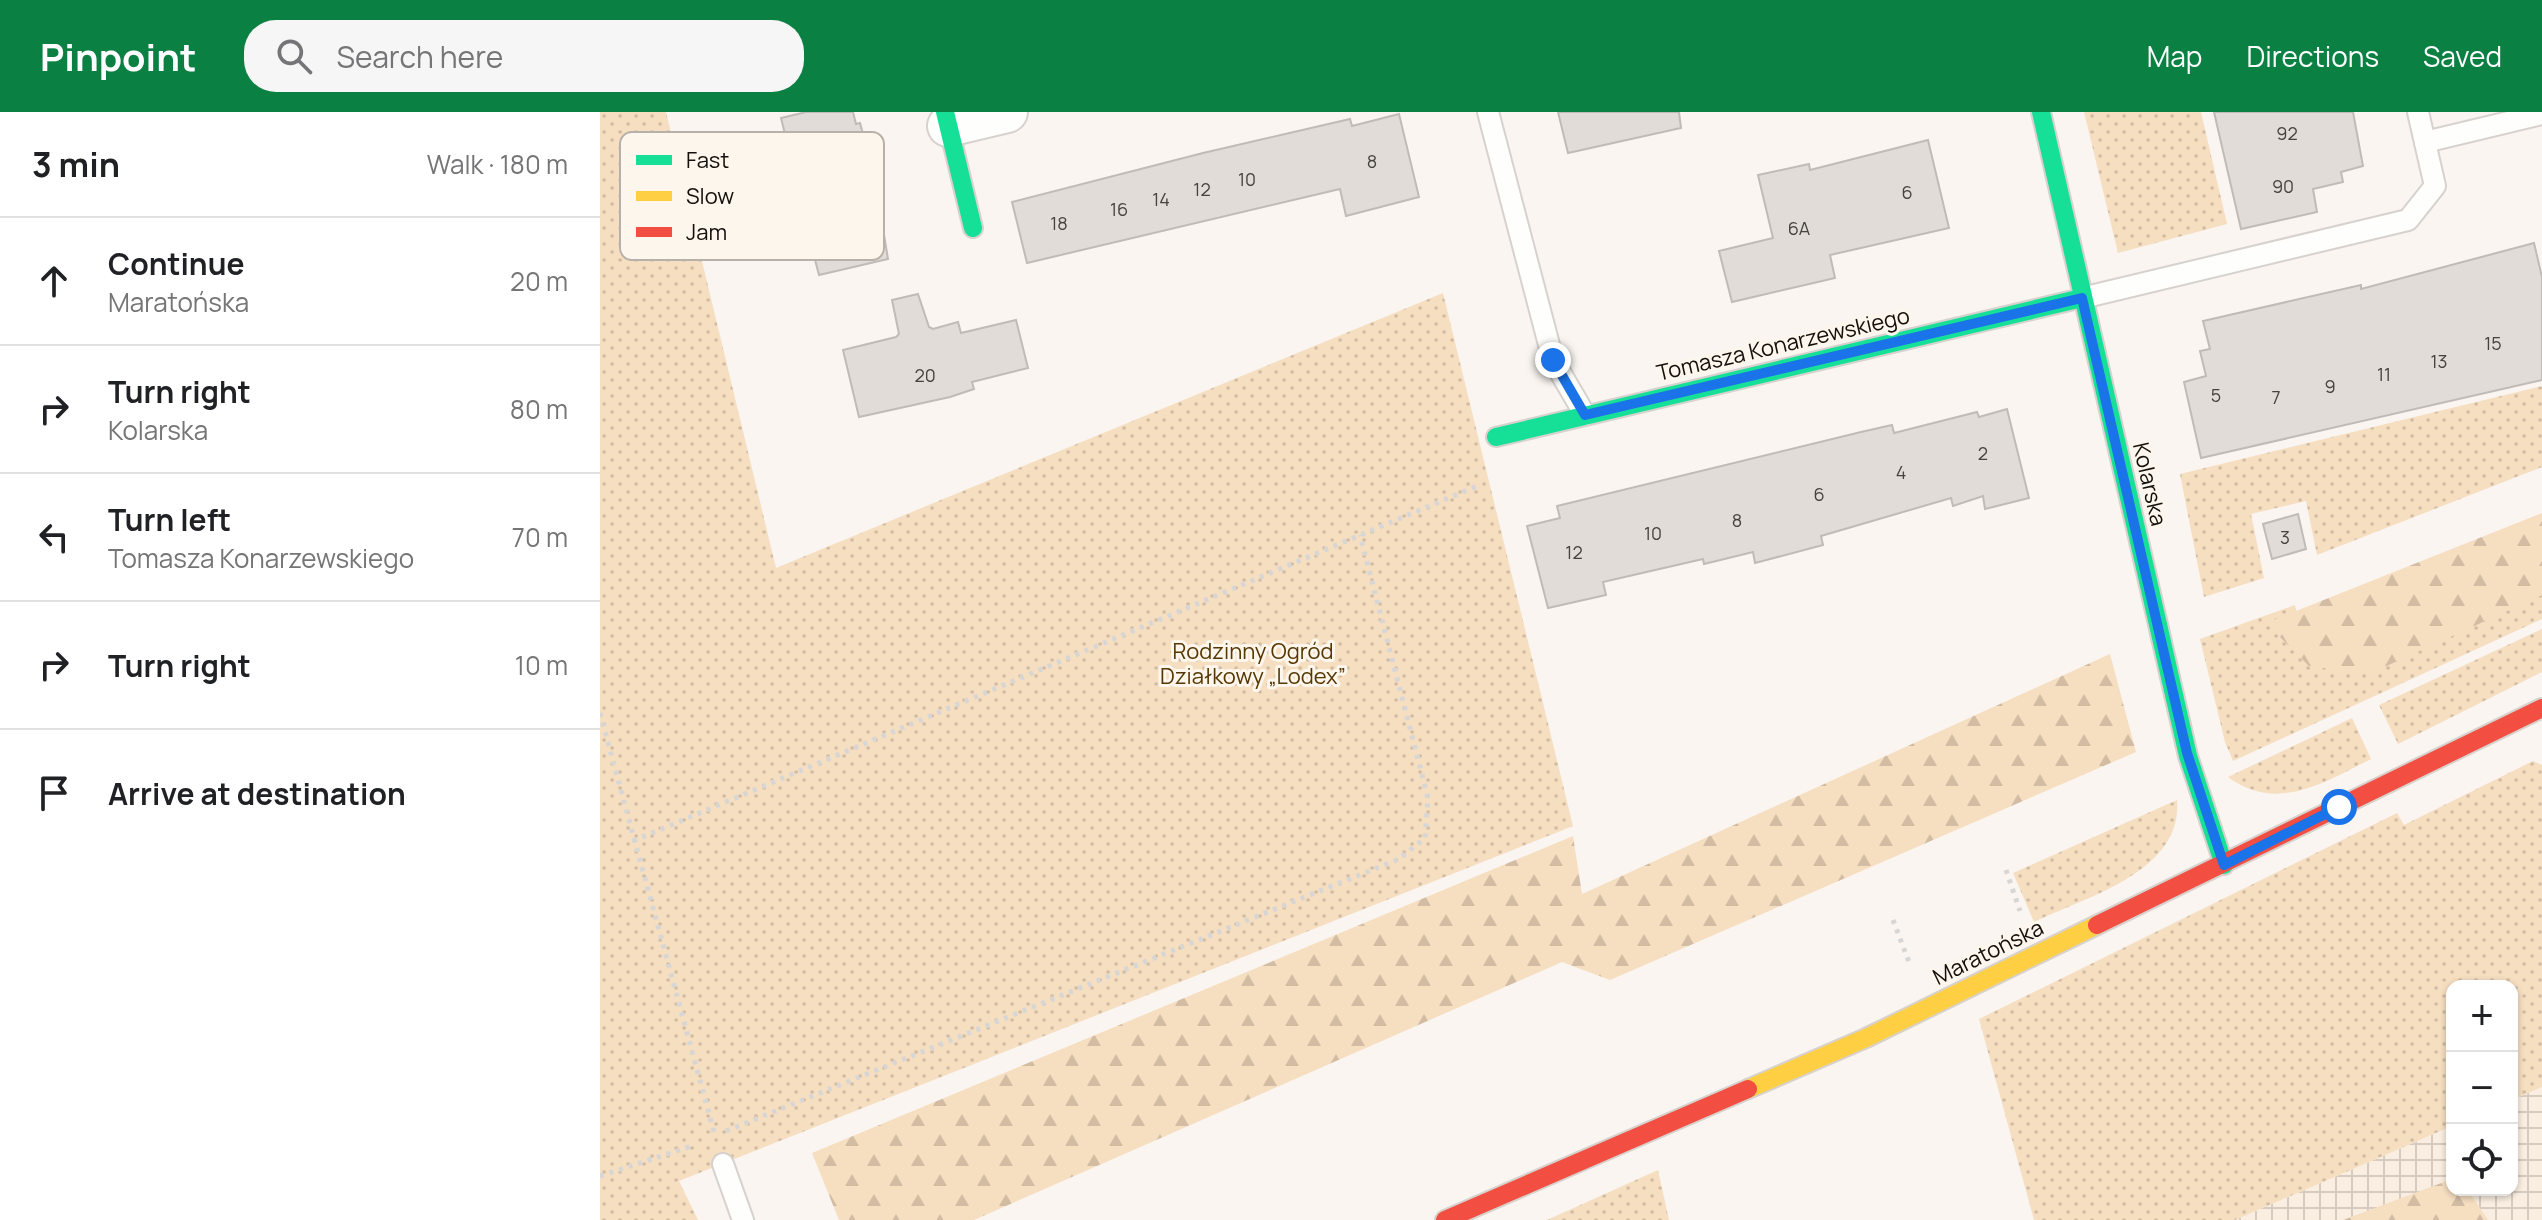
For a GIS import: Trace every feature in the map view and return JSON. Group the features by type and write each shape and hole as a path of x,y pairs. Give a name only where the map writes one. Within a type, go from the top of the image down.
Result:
{"street":[{"path":"973,228 946,119 1007,112"},
{"name":"Kolarska","path":"2041,112 2187,753 2224,865"},
{"name":"Tomasza Konarzewskiego","path":"1496,437 2082,298"},
{"name":"Maratońska","path":"1445,1220 1866,1038 2542,708"}],"lane":[{"path":"1488,112 1553,360 1585,415"},
{"path":"2082,298 2408,220 2435,186 2418,112"},
{"path":"2425,142 2542,114"},
{"path":"723,1164 743,1220"}],"path":[{"path":"633,841 1477,486"},
{"path":"600,1176 716,1138 744,1122 1399,859 1425,838 1428,798 1360,535"},
{"path":"600,713 723,1164"},
{"path":"2006,870 2020,911"},
{"path":"1893,920 1909,962"}],"shaded area":[{"path":"2542,1087 2542,1220 2235,1220 2446,1129 2446,1196 2518,1196 2518,1097"}],"green space":[{"name":"Rodzinny Ogród Działkowy „Lodex”","path":"600,112 666,112 671,132 620,132 620,260 702,260 776,568 1443,293 1573,826 679,1181 698,1220 600,1220"},
{"path":"2084,112 2201,112 2227,224 2118,253"},
{"path":"2542,386 2542,467 2317,555 2306,501 2251,514 2264,578 2204,597 2180,474"},
{"path":"2542,513 2542,595 2369,674 2309,666 2266,623"},
{"path":"2542,517 2542,619 2233,761 2225,742 2200,639 2295,605 2300,627"},
{"path":"2542,629 2542,672 2398,744 2379,705"},
{"path":"2110,654 2136,752 1610,980 1562,962 974,1220 839,1220 812,1153 1573,836 1582,894"},
{"path":"2352,718 2371,759 2335,777 2300,790 2264,793 2246,788 2228,777"},
{"path":"2533,761 2542,765 2542,1087 2518,1097 2518,980 2446,980 2446,1129 2235,1220 2034,1220 1979,1019 2397,813 2404,825"},
{"path":"2177,800 2175,825 2164,846 2148,864 2104,891 2034,922 2013,873"},
{"path":"1658,1170 1669,1220 1547,1220"},
{"path":"2446,1181 2446,1196 2472,1196 2488,1220 2343,1220"}],"building":[{"path":"806,112 853,112 856,124 860,123 862,132 784,132 781,118"},
{"path":"1558,112 1679,112 1681,128 1568,153"},
{"path":"2214,112 2353,112 2363,166 2341,172 2343,182 2313,189 2317,212 2241,229"},
{"path":"1399,114 1419,197 1346,216 1340,189 1027,263 1012,202 1350,119 1352,126"},
{"path":"1928,140 1949,228 1830,255 1835,278 1732,302 1719,251 1773,238 1758,175 1809,164 1810,170"},
{"path":"884,235 888,259 884,260"},
{"path":"2534,243 2542,277 2542,380 2201,458 2184,382 2206,376 2200,351 2210,349 2203,321 2361,285 2361,289"},
{"path":"815,260 884,260 819,275"},
{"path":"918,294 929,327 933,329 958,322 961,333 1016,320 1028,368 972,382 974,389 950,397 859,417 843,350 896,337 899,334 892,300"},
{"path":"2007,409 2029,498 1985,509 1983,496 1953,506 1951,498 1821,536 1823,545 1755,563 1753,552 1704,564 1703,559 1603,582 1606,595 1548,608 1527,526 1560,518 1557,506 1892,425 1894,433 1977,412 1979,417"},
{"path":"2298,514 2306,549 2272,559 2263,524"}],"traffic: fast":[{"path":"945,112 973,228"},
{"path":"2041,112 2188,756 2224,865"},
{"path":"1496,437 2082,298"}],"traffic: slow":[{"path":"1748,1089 1866,1038 2097,925"}],"traffic: jam":[{"path":"2097,925 2542,708"},
{"path":"1445,1220 1748,1089"}],"route":[{"path":"1553,360 1585,415 2082,298 2187,753 2224,865 2339,807"}]}
